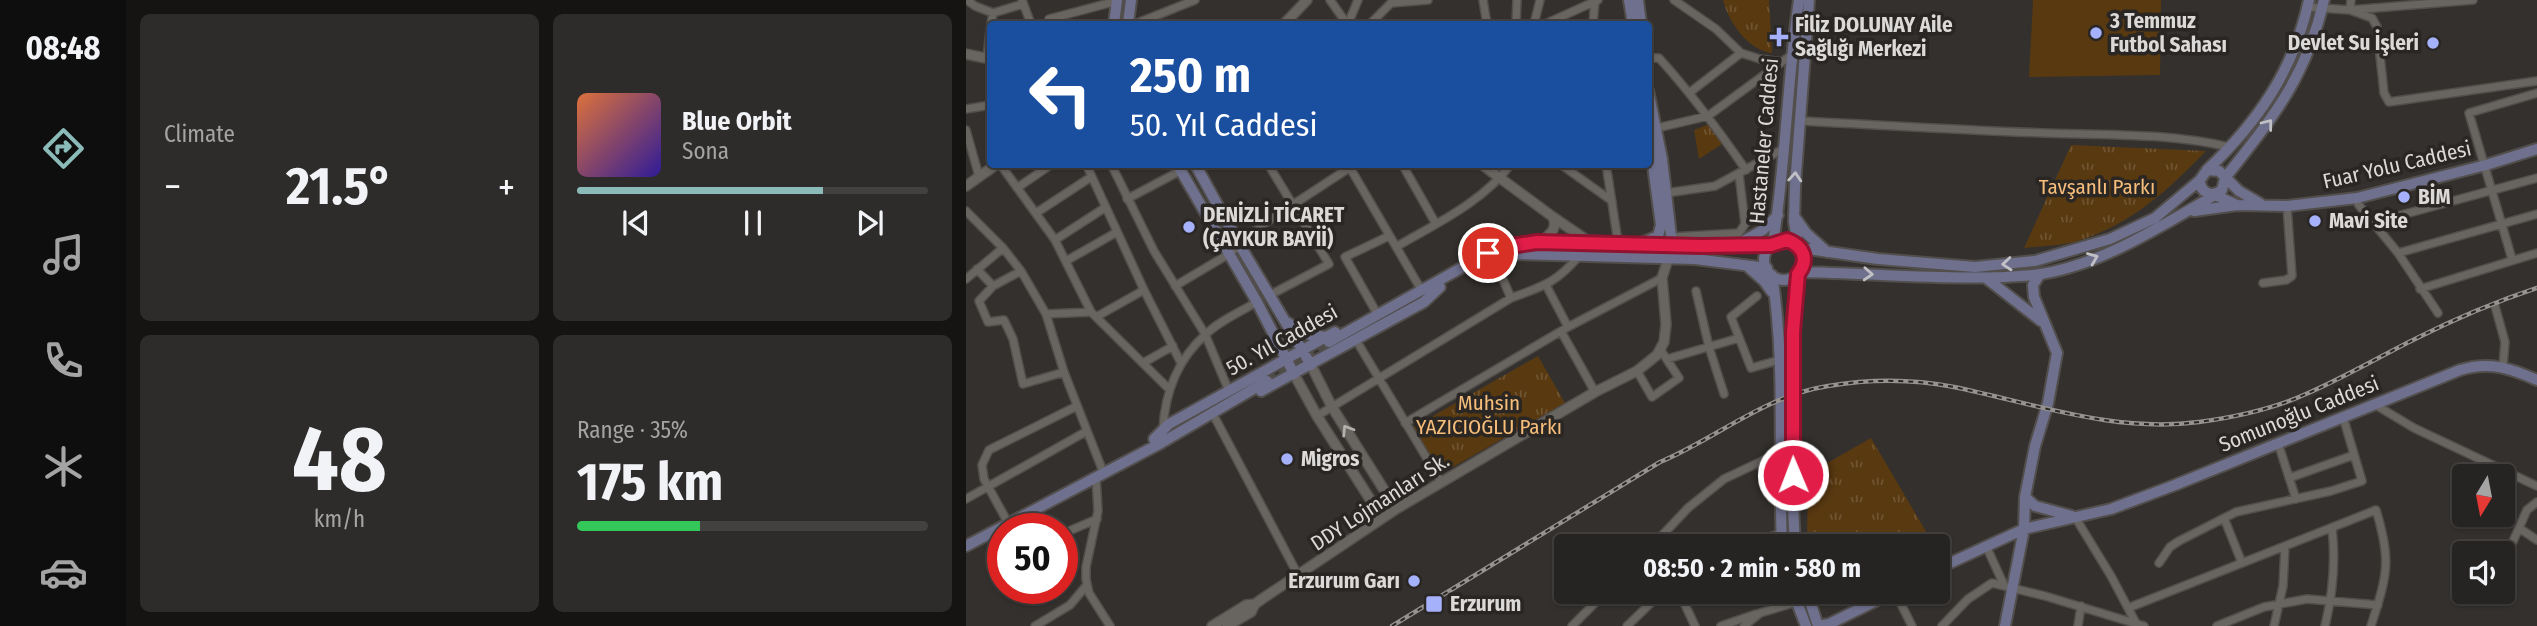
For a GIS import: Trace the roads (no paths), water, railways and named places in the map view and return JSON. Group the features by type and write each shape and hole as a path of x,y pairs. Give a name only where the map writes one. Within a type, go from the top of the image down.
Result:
{"main road":[{"path":"1117,0 1124,21"},
{"path":"1126,21 1131,0"},
{"path":"1629,0 1632,21"},
{"path":"1638,0 1641,21"},
{"name":"Hastaneler Caddesi","path":"1772,244 1786,147 1786,59 1799,0"},
{"name":"Hastaneler Caddesi","path":"1799,247 1794,215 1809,0"},
{"path":"1782,533 1776,297 1765,254 1772,244 1787,240 1799,247 1827,252 1975,267 2035,261 2110,239 2155,218 2229,148 2273,94 2285,72 2297,44 2308,3"},
{"path":"1769,271 1784,279 1799,273 1986,278 2040,274 2080,263 2117,248 2215,195 2225,186 2225,178 2284,102 2305,62 2323,4"},
{"path":"1652,125 1670,237"},
{"path":"1652,135 1666,192 1670,237"},
{"path":"1514,254 1581,246 1639,246 1658,236 1661,225 1652,140"},
{"name":"Fuar Yolu Caddesi","path":"2183,213 2210,207 2287,206 2357,198 2537,149"},
{"path":"1179,168 1257,302 1294,374"},
{"path":"1197,168 1311,365"},
{"path":"2203,175 2220,171 2239,191 2264,205"},
{"path":"2203,175 2203,191 2236,205"},
{"path":"1737,244 1763,230 1778,215"},
{"path":"1794,215 1806,233 1827,252"},
{"name":"50. Yıl Caddesi","path":"1166,433 1181,434 1424,302 1437,285 1488,253 1523,243 1588,241 1639,246 1670,237 1737,244 1772,244"},
{"path":"1794,534 1793,332 1799,273 1804,258 1799,247"},
{"name":"50. Yıl Caddesi","path":"966,544 988,537 1099,473 1166,433 1228,391 1302,349 1329,342 1437,285 1494,259 1514,254 1580,254 1727,262 1769,271"},
{"path":"1745,265 1764,281 1776,297"},
{"path":"2005,626 2009,586 2024,529 2025,497 2057,354 2034,297 2033,285 2040,274"},
{"path":"1986,278 2031,311 2046,326"},
{"name":"50. Yıl Caddesi","path":"1329,342 1375,310 1419,286 1437,285"},
{"path":"1285,322 1329,342"},
{"name":"Somunoğlu Caddesi","path":"1950,563 2024,529 2111,509 2460,369 2477,365 2503,366 2537,380"},
{"name":"50. Yıl Caddesi","path":"1022,513 1266,379 1166,433 1154,439"},
{"path":"2025,497 2035,506 2075,517"},
{"name":"50. Yıl Caddesi","path":"966,544 987,532"},
{"path":"1798,604 1806,626"},
{"path":"1812,604 1822,626 1869,604"}],"street":[{"path":"967,0 993,13 1023,2 1030,21"},
{"path":"1049,19 1117,0"},
{"path":"1134,21 1195,0"},
{"path":"1290,21 1307,0"},
{"path":"1330,0 1346,21"},
{"path":"1349,21 1358,0"},
{"path":"1373,21 1393,2 1428,0"},
{"path":"1483,0 1486,21"},
{"path":"1516,21 1517,0"},
{"path":"1535,21 1540,0"},
{"path":"1674,0 1716,29 1741,52 1760,59 1786,59"},
{"path":"2344,0 2347,10"},
{"path":"2347,10 2351,0"},
{"path":"2368,8 2375,0"},
{"path":"2347,10 2406,3 2473,0"},
{"path":"1552,21 1596,1"},
{"path":"1593,21 1596,1"},
{"path":"2308,3 2323,4 2372,18 2377,27 2384,93 2389,102 2537,81"},
{"path":"992,21 993,13"},
{"path":"1689,93 1741,52"},
{"path":"966,54 987,59"},
{"path":"1652,58 1660,58 1708,116 1743,172 1745,224 1739,233 1670,237"},
{"path":"1652,131 1708,116 1786,59"},
{"path":"2512,259 2469,113 2537,93"},
{"path":"966,108 987,105"},
{"path":"1800,121 2043,133 2136,134 2202,141 2229,148"},
{"path":"966,130 979,176"},
{"path":"1666,192 1715,186 1786,147"},
{"path":"966,186 992,168"},
{"path":"1001,168 1055,240 1093,315 1169,389"},
{"path":"1017,188 1046,168"},
{"path":"1088,168 1181,363"},
{"path":"1113,168 1175,286 1206,334 1228,391"},
{"path":"1127,199 1179,168"},
{"path":"1270,168 1329,264"},
{"path":"1175,286 1229,254 1262,225 1348,168"},
{"path":"1352,168 1419,286"},
{"path":"1404,168 1436,224"},
{"path":"1486,168 1588,241"},
{"path":"1396,247 1436,224 1501,179 1508,168"},
{"path":"1566,168 1612,201"},
{"path":"1607,168 1618,242"},
{"path":"1036,213 1091,177"},
{"path":"2372,223 2537,178"},
{"path":"2357,198 2358,204 2372,223 2399,253 2438,313"},
{"path":"2263,283 2286,280 2292,276 2287,206"},
{"path":"1055,240 1106,207"},
{"path":"966,211 1003,248 1021,271 1046,314 1064,372 1087,431 1099,473 1099,498 1086,567 1086,586 1110,626"},
{"path":"2399,253 2537,214"},
{"path":"1542,242 1553,231 1553,217"},
{"path":"1066,261 1116,232"},
{"path":"1270,295 1389,236"},
{"path":"966,279 1003,248"},
{"path":"2420,289 2537,253"},
{"path":"1317,416 1511,298 1564,275 1580,254"},
{"path":"1345,257 1375,310"},
{"path":"1494,259 1511,298"},
{"path":"1637,371 1652,397 1679,378 1660,349 1664,342 1666,324 1662,278 1668,259"},
{"path":"978,270 993,286"},
{"path":"1021,271 993,286 979,301 988,322 1004,320 1013,339 1023,384 1064,372"},
{"path":"1405,423 1565,330 1662,278"},
{"path":"1546,285 1595,392"},
{"path":"1046,314 1093,315 1144,290"},
{"path":"1696,291 1724,394"},
{"path":"1757,296 1731,317 1751,369 1779,360"},
{"path":"1166,433 1169,389 1181,363 1206,334 1257,302"},
{"path":"2495,306 2505,342 2503,366"},
{"path":"1667,359 1739,338"},
{"path":"1356,340 1441,482"},
{"path":"1143,363 1173,346"},
{"name":"DDY Lojmanları Sk.","path":"1255,604 1396,509 1595,392 1637,371 1657,355 1660,349"},
{"path":"1311,365 1332,407 1396,509"},
{"path":"1294,374 1317,416 1382,518"},
{"path":"2374,404 2414,428 2537,486"},
{"path":"1003,513 984,479 982,465 989,450 1077,406"},
{"path":"1214,416 1298,575"},
{"path":"2158,563 2170,547 2179,541 2236,512 2362,481 2343,417"},
{"path":"966,499 1087,431"},
{"path":"2278,443 2296,499"},
{"path":"1665,534 1688,508 1724,479 1779,452 1793,449"},
{"path":"2289,478 2354,455"},
{"path":"2513,541 2527,509 2537,502"},
{"path":"2128,608 2376,510 2386,550 2387,567 2371,626"},
{"path":"2075,517 2140,625"},
{"path":"2224,518 2242,563"},
{"path":"1078,527 1097,519"},
{"path":"2325,626 2332,599 2332,528"},
{"path":"2519,528 2537,540"},
{"path":"1986,546 2009,586"},
{"path":"2274,626 2283,586 2285,547"},
{"path":"1944,625 1968,598 1992,583 2081,606 2140,625"},
{"path":"1035,626 1070,604 1086,586"},
{"path":"2217,626 2278,603 2307,599 2378,604"},
{"path":"1212,626 1246,605 1255,604"},
{"path":"1227,626 1251,612 1255,604"},
{"path":"1572,626 1594,604"},
{"path":"1627,626 1650,604"},
{"path":"1685,604 1695,626"},
{"path":"1721,626 1779,604"},
{"path":"1901,604 1912,626"},
{"path":"2078,626 2081,606"},
{"path":"1744,626 1760,612"}],"tunnel":[{"path":"1267,381 1332,346"}],"railway":[{"path":"1392,626 1660,462 1762,408 1805,391 1859,382 1923,382 2106,420 2136,424 2199,422 2281,404 2334,381 2445,325 2537,288"}],"place":[{"name":"3 Temmuz Futbol Sahası","path":"2096,33"},
{"name":"Filiz DOLUNAY Aile Sağlığı Merkezi","path":"1779,37"},
{"name":"Devlet Su İşleri","path":"2433,43"},
{"name":"BİM","path":"2404,197"},
{"name":"Mavi Site","path":"2315,221"},
{"name":"DENİZLİ TİCARET (ÇAYKUR BAYİİ)","path":"1189,227"},
{"name":"Migros","path":"1287,459"},
{"name":"Erzurum Garı","path":"1414,581"},
{"name":"Erzurum","path":"1434,604"}],"park label":[{"name":"Tavşanlı Parkı","path":"2097,187"},
{"name":"Muhsin YAZICIOĞLU Parkı","path":"1489,415"}]}
